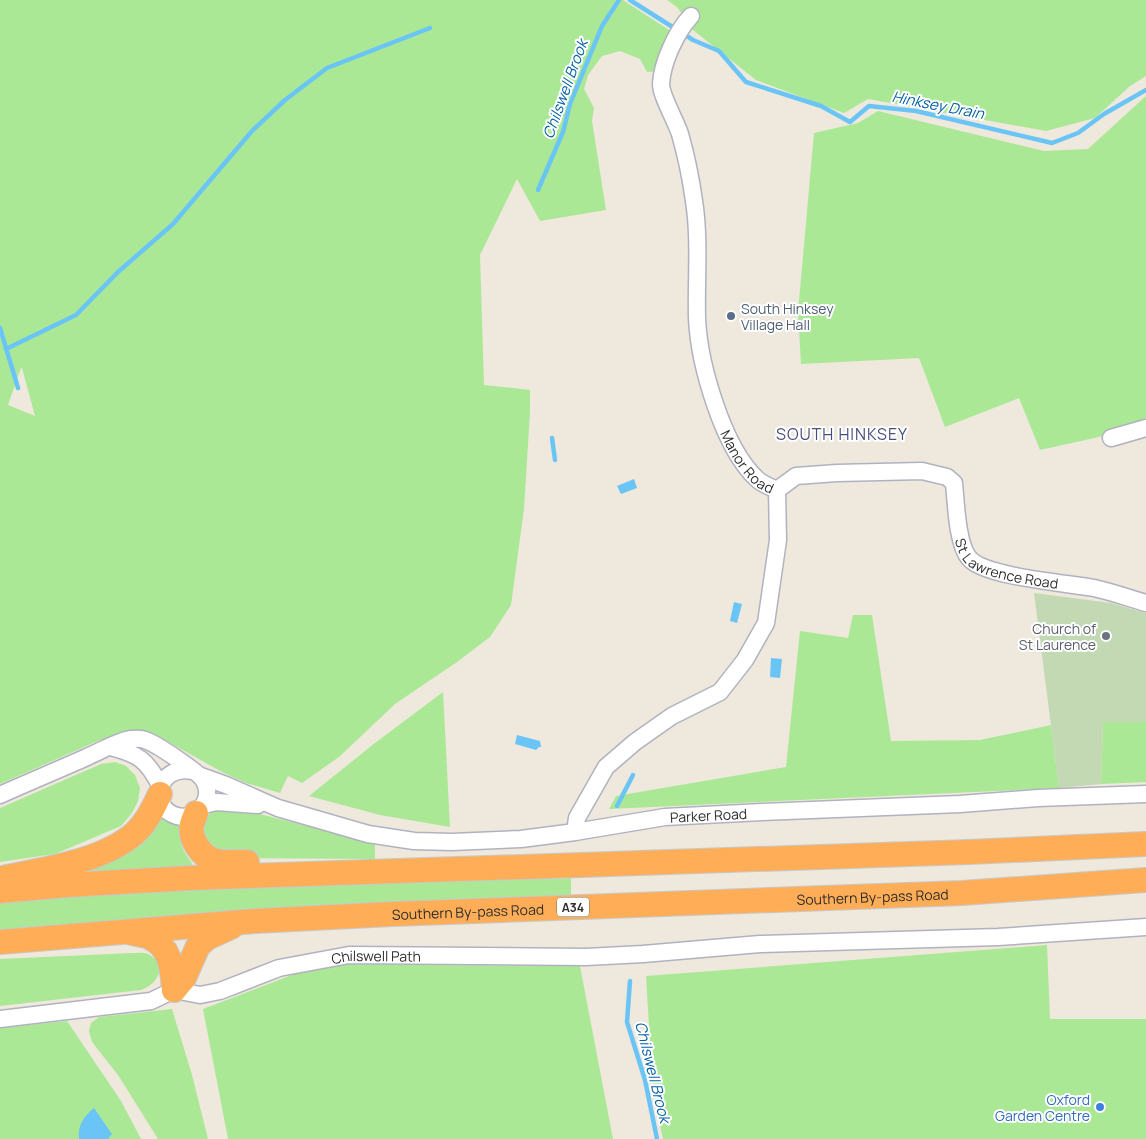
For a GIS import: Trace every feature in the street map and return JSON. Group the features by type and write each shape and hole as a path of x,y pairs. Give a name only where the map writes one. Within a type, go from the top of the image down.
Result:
{"highway":[{"path":"0,879 62,866 115,846 135,833 148,818 160,790"},
{"path":"200,809 192,825 193,838 199,849 206,856 217,861 271,862 343,873"},
{"path":"0,892 67,885 181,878 969,852 1146,844"},
{"name":"Southern By-pass Road","path":"0,942 255,921 392,914 962,893 1146,880"},
{"path":"174,990 184,978 198,946 207,938 224,929 255,921"},
{"path":"122,931 151,938 165,949 170,959 174,990"}],"street":[{"name":"Manor Road","path":"575,832 577,818 606,767 635,742 672,716 720,692 745,660 766,623 778,540 777,490 757,480 738,456 714,403 705,367 697,320 698,261 694,202 680,134 661,86 665,59 684,27"},
{"path":"1110,438 1146,428"},
{"name":"St Lawrence Road","path":"777,490 796,476 922,471 947,477 954,483 958,529 968,557 978,566 1030,579 1095,588 1146,603"},
{"path":"0,795 110,747 130,739 143,739 161,748 196,774 207,789 207,797 200,809 190,816 176,816 164,808 160,790 152,770 142,760 128,752 110,747"},
{"path":"160,790 169,774 176,770 184,769 196,774"},
{"name":"Parker Road","path":"196,774 278,808 368,834 414,840 452,842 502,840 575,832 665,817 1146,794"},
{"name":"Parker Road","path":"200,809 216,802 278,808"},
{"name":"Chilswell Path","path":"174,990 200,995 220,991 279,968 349,955 586,957 760,944 998,936 1146,927"},
{"path":"0,1019 151,1001 174,990"}],"green space":[{"path":"0,0 623,0 669,30 662,71 647,72 640,59 620,51 602,56 588,75 584,89 594,108 592,121 606,210 540,221 517,179 480,255 484,385 530,390 524,509 511,605 490,637 395,704 339,757 302,783 288,776 280,793 246,783 222,772 156,735 139,731 100,740 0,784","holes":["22,368 35,416 8,405"]},
{"path":"667,0 1146,0 1146,76 1130,86 1095,118 1046,131 868,99 844,113 756,80 693,30 677,7"},
{"path":"1146,96 1146,418 1135,429 1040,450 1019,398 945,427 919,358 801,364 798,312 814,133 858,123 878,111 1044,151 1088,149"},
{"path":"1034,593 1111,603 1146,613 1146,722 1103,722 1101,784 1059,788"},
{"path":"853,615 872,615 891,741 980,740 1051,725 1059,788 609,809 616,796 786,767 800,631 848,638"},
{"path":"443,692 450,827 380,815 309,796 375,743"},
{"path":"1103,721 1146,722 1146,782 1101,784"},
{"path":"115,762 126,766 135,775 140,788 138,801 132,813 121,826 55,854 0,862 0,808 101,764"},
{"path":"219,809 240,809 350,837 375,841 375,859 231,858 210,851 204,834 204,822 207,817"},
{"path":"159,813 181,824 182,846 193,867 68,875"},
{"path":"571,878 571,896 214,913 71,924 0,932 0,903 214,888"},
{"path":"1047,945 1050,1019 1146,1019 1146,1139 663,1139 653,1093 646,976"},
{"path":"142,953 154,958 158,963 159,974 152,983 141,990 0,1006 0,959"},
{"path":"335,962 413,965 580,966 613,1139 228,1139 203,1009 297,973"},
{"path":"172,1009 192,1075 208,1139 158,1139 118,1075 92,1042 89,1031 91,1023 99,1017"},
{"path":"67,1021 121,1101 141,1139 0,1139 0,1028"}],"water":[{"path":"634,479 637,488 621,494 617,486"},
{"path":"734,602 742,604 737,623 730,621"},
{"path":"771,658 782,659 780,678 770,677"},
{"path":"517,735 540,741 541,747 536,750 515,744"},
{"path":"94,1108 112,1134 108,1139 79,1139 79,1130 82,1122"}],"waterway":[{"name":"Chilswell Brook","path":"538,190 563,132 570,104 602,26 619,0"},
{"name":"Hinksey Drain","path":"630,0 693,40 719,51 746,82 821,106 850,122 869,106 916,111 1052,143 1078,133 1104,114 1146,90"},
{"path":"6,349 76,315 118,272 173,224 252,131 285,100 327,68 430,28"},
{"path":"0,328 18,388"},
{"name":"Chilswell Brook","path":"552,438 555,460"},
{"name":"Chilswell Brook","path":"617,806 633,775"},
{"name":"Chilswell Brook","path":"630,981 627,1022 645,1080 657,1139"}],"place":[{"name":"South Hinksey Village Hall","path":"731,316"},
{"name":"Church of St Laurence","path":"1106,636"},
{"name":"Oxford Garden Centre","path":"1100,1107"}],"district":[{"name":"SOUTH HINKSEY","path":"842,434"}]}
